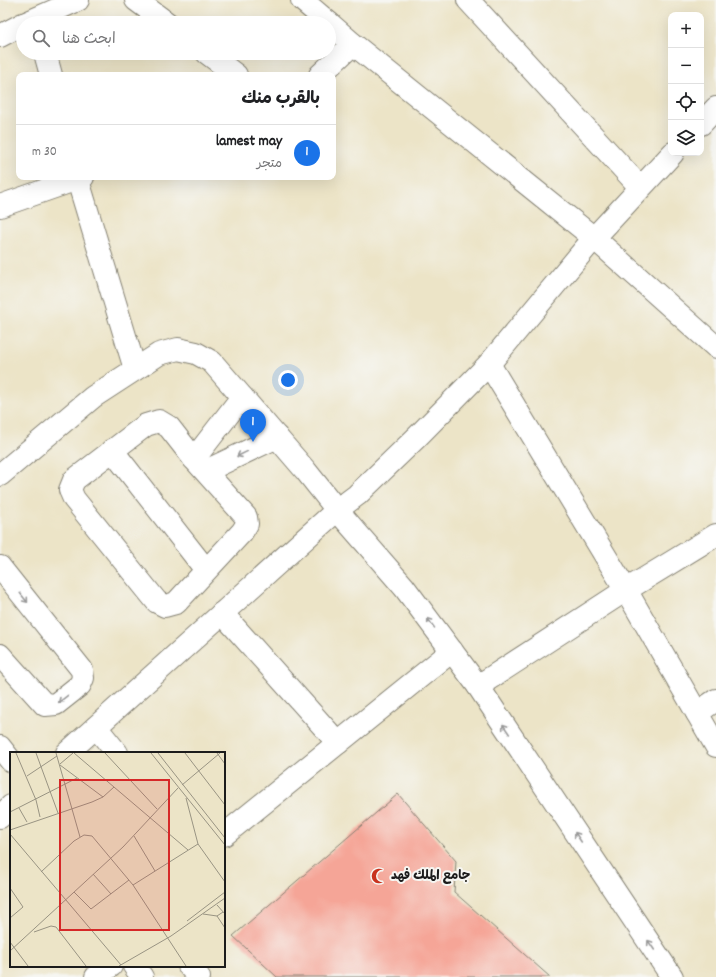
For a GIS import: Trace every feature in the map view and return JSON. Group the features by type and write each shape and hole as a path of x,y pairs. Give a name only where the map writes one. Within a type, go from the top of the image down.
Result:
{"street":[{"path":"36,16 78,0"},
{"path":"136,0 158,16"},
{"path":"302,0 321,16"},
{"path":"468,0 640,187"},
{"path":"0,36 16,27"},
{"path":"336,29 594,238 716,347"},
{"path":"323,72 354,44"},
{"path":"47,60 50,72"},
{"path":"216,60 232,72"},
{"path":"704,121 716,108"},
{"path":"68,752 337,510 363,490 416,438 489,364 594,238 670,156"},
{"path":"0,206 73,180"},
{"path":"80,180 135,369"},
{"path":"0,475 93,397 159,354 178,349 196,352 212,362 404,587 452,651 478,686 672,977"},
{"path":"489,364 626,590 716,746"},
{"path":"200,465 242,397"},
{"path":"159,421 168,427 200,465 246,517 247,524 242,532 176,603 165,606 157,602 74,499 70,490 74,480 112,450 146,425 159,421"},
{"path":"200,465 277,437"},
{"path":"112,450 206,570"},
{"path":"478,686 626,590 716,534"},
{"path":"0,567 82,670 83,678 80,685 56,704 45,705 0,655"},
{"path":"222,613 338,743"},
{"path":"225,834 452,651"},
{"path":"697,713 716,700"},
{"path":"96,727 116,752"},
{"path":"0,747 10,760"},
{"path":"0,817 10,807"},
{"path":"96,977 110,967"},
{"path":"135,967 142,977"},
{"path":"190,967 199,977"}],"building":[{"name":"جامع الملك فهد","path":"398,794 456,861 454,892 550,977 277,977 233,936"}],"place":[{"name":"lamest may","path":"253,442"},
{"name":"جامع الملك فهد","path":"379,876"}]}
